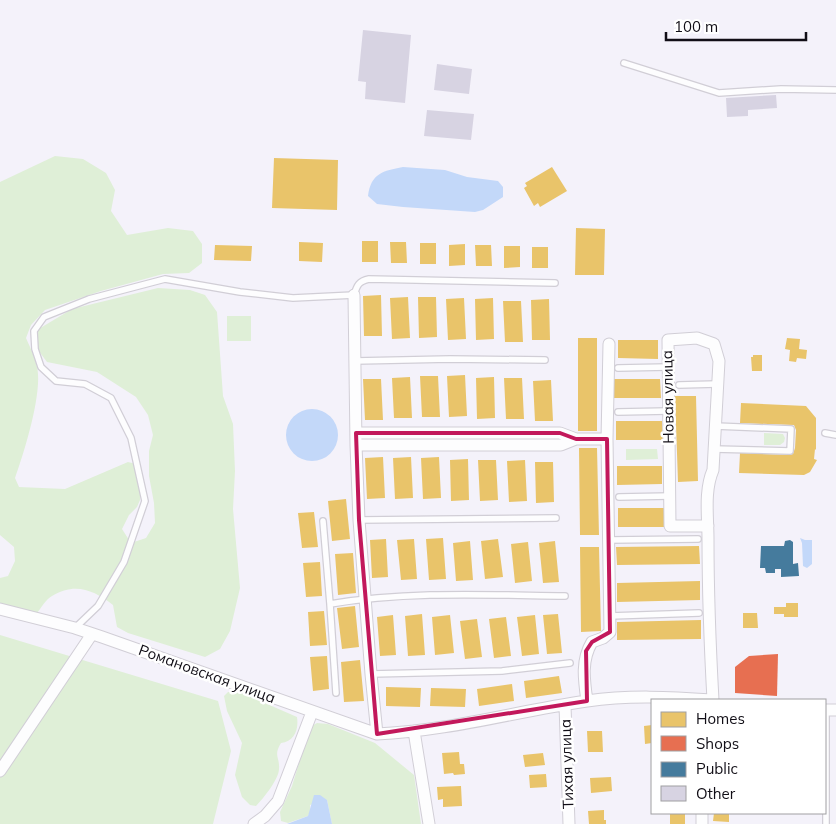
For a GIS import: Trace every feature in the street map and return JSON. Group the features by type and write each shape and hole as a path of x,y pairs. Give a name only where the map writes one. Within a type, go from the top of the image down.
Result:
{"street":[{"path":"354,295 359,520 370,674 377,734"},
{"name":"Новая улица","path":"708,526 670,526 668,340 697,338 714,344 719,361 713,470 708,483 710,645 708,699"},
{"path":"587,701 584,674 586,651 592,642 603,638 610,632 607,439 608,344"},
{"path":"356,433 427,433 507,439"},
{"path":"427,433 427,445"},
{"path":"356,445 427,445 560,433 576,439 607,439"},
{"name":"Романовская улица","path":"0,609 75,628 377,734 414,731 587,701 646,697 687,699"},
{"path":"0,771 92,634"},
{"name":"Тихая улица","path":"564,705 569,824"},
{"path":"254,824 265,816 278,801 312,712"},
{"path":"414,731 429,824"}],"lane":[{"path":"624,64 719,93 781,89 836,90"},
{"path":"75,628 98,606 124,562 145,501 131,438 111,398 85,384 56,381 41,367 35,349 34,331 44,317 89,299 166,279 240,292 293,298 354,295 356,286 361,280 369,279 555,282"},
{"path":"355,361 450,358 544,360"},
{"path":"618,368 668,367"},
{"path":"679,385 717,384"},
{"path":"618,412 668,411"},
{"path":"714,449 790,451 791,429 715,426"},
{"path":"825,434 836,434"},
{"path":"619,497 670,496"},
{"path":"359,520 556,518"},
{"path":"323,521 336,693"},
{"path":"609,540 698,539"},
{"path":"330,604 366,598 436,594 565,596"},
{"path":"610,616 699,613"},
{"path":"370,674 502,671 570,663"},
{"path":"826,824 829,710"}],"highlighted area":[{"path":"356,433 560,433 576,439 607,439 610,632 592,642 586,651 587,701 377,734 359,520"}],"green space":[{"path":"55,156 83,159 106,173 115,190 111,211 127,235 168,228 193,231 202,244 202,263 189,273 163,274 101,291 45,310 31,325 26,338 37,367 37,391 32,422 15,478 19,487 65,489 128,462 136,464 140,480 140,500 122,529 131,543 146,538 155,523 154,503 149,476 149,451 153,435 148,415 136,397 97,372 47,362 38,350 37,330 72,309 158,288 190,290 205,295 217,312 223,396 233,424 235,471 233,509 240,588 230,631 220,649 205,657 128,633 117,627 113,605 99,595 84,590 69,589 60,592 48,599 37,613 0,603 0,578 8,576 15,561 14,547 0,535 0,182"},
{"path":"227,316 251,316 251,341 227,341"},
{"path":"764,433 783,434 784,442 780,445 764,445"},
{"path":"626,449 657,449 658,459 626,460"},
{"path":"0,635 218,701 231,751 213,824 0,824"},
{"path":"228,692 242,693 297,717 295,734 286,742 281,743 277,751 279,769 274,783 256,806 250,805 242,797 235,775 242,743 227,711 224,696"},
{"path":"317,723 328,724 375,743 414,775 421,824 332,824 327,800 310,805 308,816 288,823 281,821 280,812 292,786 310,727"}],"water":[{"path":"403,167 445,170 467,177 498,181 503,187 503,197 483,210 475,212 377,204 368,196 372,182 379,174"},
{"path":"307,409 317,409 331,416 338,430 338,440 331,454 317,461 307,461 297,457 290,450 286,440 286,430 290,420 297,413"},
{"path":"800,538 812,540 812,564 807,568 803,566"},
{"path":"314,795 320,795 327,800 332,824 287,824 308,816"}],"building: Homes":[{"path":"274,158 338,160 337,210 272,208"},
{"path":"552,167 567,191 540,207 538,203 534,206 524,188 527,186 525,183"},
{"path":"576,228 605,229 604,275 575,275"},
{"path":"362,241 378,241 378,262 362,262"},
{"path":"299,242 323,243 322,262 299,261"},
{"path":"390,242 406,242 407,263 391,263"},
{"path":"420,243 436,243 436,264 420,264"},
{"path":"465,244 465,265 449,266 449,245"},
{"path":"215,245 252,246 251,261 214,260"},
{"path":"475,245 491,245 492,266 476,266"},
{"path":"504,246 520,246 520,267 504,268"},
{"path":"532,247 548,247 548,268 532,268"},
{"path":"381,295 382,336 364,336 363,296"},
{"path":"408,297 410,338 392,339 390,298"},
{"path":"418,297 436,297 437,337 419,338"},
{"path":"464,298 466,339 448,340 446,299"},
{"path":"493,298 494,339 476,340 475,299"},
{"path":"549,299 550,340 532,340 531,300"},
{"path":"503,301 521,301 523,342 505,342"},
{"path":"578,338 597,338 597,431 578,431"},
{"path":"787,338 800,339 799,349 807,350 806,359 797,358 796,362 789,361 790,350 785,349"},
{"path":"618,340 658,340 658,359 618,358"},
{"path":"753,355 762,355 762,371 752,371 751,357"},
{"path":"465,375 467,416 449,417 447,376"},
{"path":"420,376 438,376 440,417 422,417"},
{"path":"410,377 412,418 394,418 392,378"},
{"path":"494,377 495,418 477,419 476,378"},
{"path":"504,378 522,378 524,419 506,419"},
{"path":"363,379 381,379 383,420 365,420"},
{"path":"614,379 660,379 661,398 614,398"},
{"path":"551,380 553,421 535,421 533,381"},
{"path":"675,396 696,396 698,481 678,482"},
{"path":"741,403 806,406 816,418 816,450 814,459 817,460 810,472 804,475 739,473 740,453 793,454 796,430 794,425 740,423"},
{"path":"616,421 662,421 663,440 616,440"},
{"path":"579,448 597,448 599,535 580,535"},
{"path":"383,457 385,498 367,499 365,458"},
{"path":"411,457 413,498 395,499 393,458"},
{"path":"439,457 441,498 423,499 421,458"},
{"path":"468,459 469,500 451,501 450,460"},
{"path":"478,460 496,460 498,500 480,501"},
{"path":"525,460 527,501 509,502 507,461"},
{"path":"535,462 553,462 554,502 536,503"},
{"path":"617,466 662,466 662,484 617,485"},
{"path":"346,499 350,539 332,541 328,501"},
{"path":"618,508 664,508 664,527 618,527"},
{"path":"314,512 318,547 302,548 298,513"},
{"path":"443,538 446,579 429,580 426,539"},
{"path":"386,539 388,577 372,578 370,540"},
{"path":"414,539 417,579 401,580 397,540"},
{"path":"498,539 503,577 485,579 481,541"},
{"path":"470,541 473,580 456,581 453,543"},
{"path":"555,541 559,582 543,583 539,543"},
{"path":"528,542 532,581 515,583 511,544"},
{"path":"699,546 700,564 617,565 616,547"},
{"path":"580,547 599,547 601,631 581,632"},
{"path":"353,553 356,593 338,595 335,554"},
{"path":"320,562 322,596 306,597 303,563"},
{"path":"700,581 700,600 617,602 617,583"},
{"path":"786,603 798,603 798,617 784,617 784,614 774,614 774,607 786,607"},
{"path":"355,606 359,647 342,649 337,608"},
{"path":"324,611 327,645 310,646 308,612"},
{"path":"743,613 757,613 758,628 743,628"},
{"path":"422,614 425,655 408,656 405,616"},
{"path":"558,614 562,653 547,654 543,615"},
{"path":"393,615 396,655 380,656 377,617"},
{"path":"450,615 454,653 435,655 432,617"},
{"path":"535,615 539,654 522,656 517,617"},
{"path":"506,617 511,656 494,658 489,619"},
{"path":"477,619 482,657 465,659 460,621"},
{"path":"701,620 701,639 617,640 617,622"},
{"path":"327,656 329,689 313,691 310,657"},
{"path":"360,660 364,701 344,702 341,662"},
{"path":"559,676 562,693 526,698 524,681"},
{"path":"512,684 514,701 479,706 477,689"},
{"path":"386,687 421,688 420,707 386,706"},
{"path":"431,688 466,689 465,707 430,706"},
{"path":"651,725 651,743 645,744 644,726"},
{"path":"587,731 602,731 603,752 588,752"},
{"path":"459,752 460,764 464,764 465,774 444,774 442,753"},
{"path":"543,753 545,765 525,767 523,755"},
{"path":"546,774 547,787 530,788 529,775"},
{"path":"611,777 612,791 591,793 590,778"},
{"path":"461,786 462,806 443,807 443,799 438,800 437,787"},
{"path":"604,810 606,824 589,824 588,811"},
{"path":"670,814 685,814 685,824 670,824"},
{"path":"714,814 729,814 729,822 713,821"}],"building: Shops":[{"path":"778,654 777,696 735,693 735,667 749,656"}],"building: Public":[{"path":"790,540 793,542 793,564 798,563 799,576 781,577 781,569 775,569 775,573 766,573 765,568 760,568 761,546 784,546 785,541"}],"building: Other":[{"path":"363,30 411,35 405,103 365,99 366,82 358,81"},
{"path":"437,64 472,69 469,94 434,90"},
{"path":"776,95 777,108 748,110 748,116 727,117 726,98"},
{"path":"427,110 474,114 471,140 424,136"}]}
